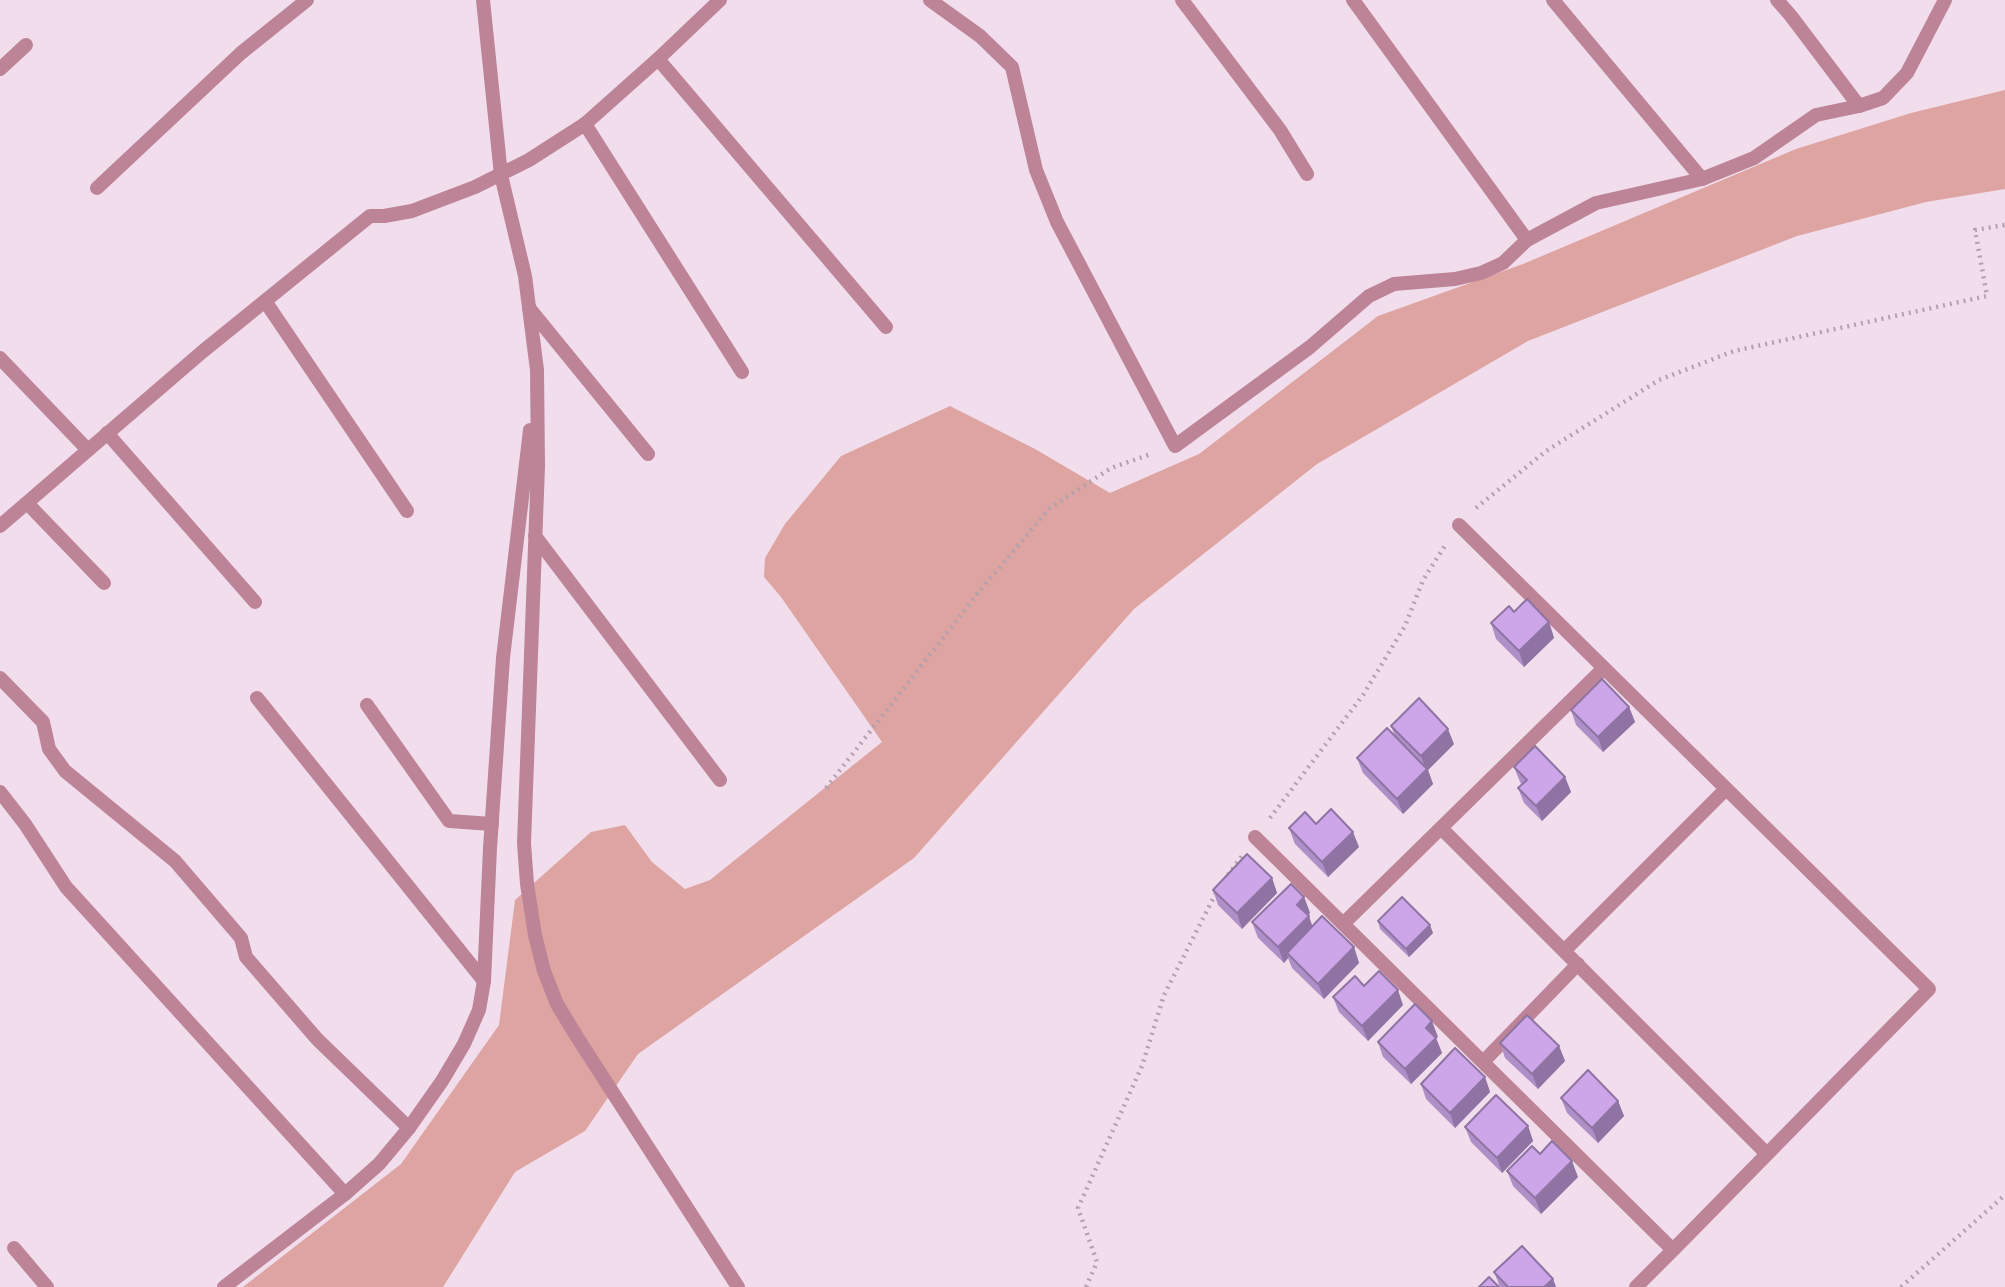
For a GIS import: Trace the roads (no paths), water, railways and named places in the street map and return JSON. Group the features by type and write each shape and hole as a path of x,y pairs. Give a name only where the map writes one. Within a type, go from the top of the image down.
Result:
{"street":[{"path":"97,188 241,52 307,0"},
{"path":"483,0 501,174 525,276 537,370 538,466 524,843 535,935 544,971 557,1004 737,1287"},
{"path":"0,526 107,433 370,216 412,211 475,187 529,160 585,124 720,0"},
{"path":"930,0 980,36 1012,67 1036,170 1057,222 1175,446 1310,347 1369,296 1394,284 1481,274 1503,263 1527,240 1596,203 1702,179 1754,158 1816,115 1883,98 1907,73 1945,0"},
{"path":"1182,0 1280,130 1307,174"},
{"path":"1353,0 1527,240"},
{"path":"1553,0 1702,179"},
{"path":"1777,0 1859,106"},
{"path":"0,69 26,45"},
{"path":"658,59 886,327"},
{"path":"585,124 742,372"},
{"path":"265,301 407,511"},
{"path":"529,308 648,454"},
{"path":"0,358 88,449"},
{"path":"224,1287 345,1194 379,1164 442,1082 464,1044 479,1010 484,981 503,658 537,370"},
{"path":"107,433 255,603"},
{"path":"27,502 104,583"},
{"path":"1459,525 1929,989 1636,1287"},
{"path":"535,536 720,780"},
{"path":"1344,923 1604,668"},
{"path":"0,678 43,722 49,749 65,771 175,860 241,938 246,957 308,1029 409,1128"},
{"path":"257,698 484,981"},
{"path":"367,705 449,821 492,824"},
{"path":"1564,951 1726,789"},
{"path":"0,792 66,887 345,1194"},
{"path":"1441,828 1768,1154"},
{"path":"1255,837 1673,1250"},
{"path":"1483,1062 1578,964"},
{"path":"14,1248 47,1287"}]}
